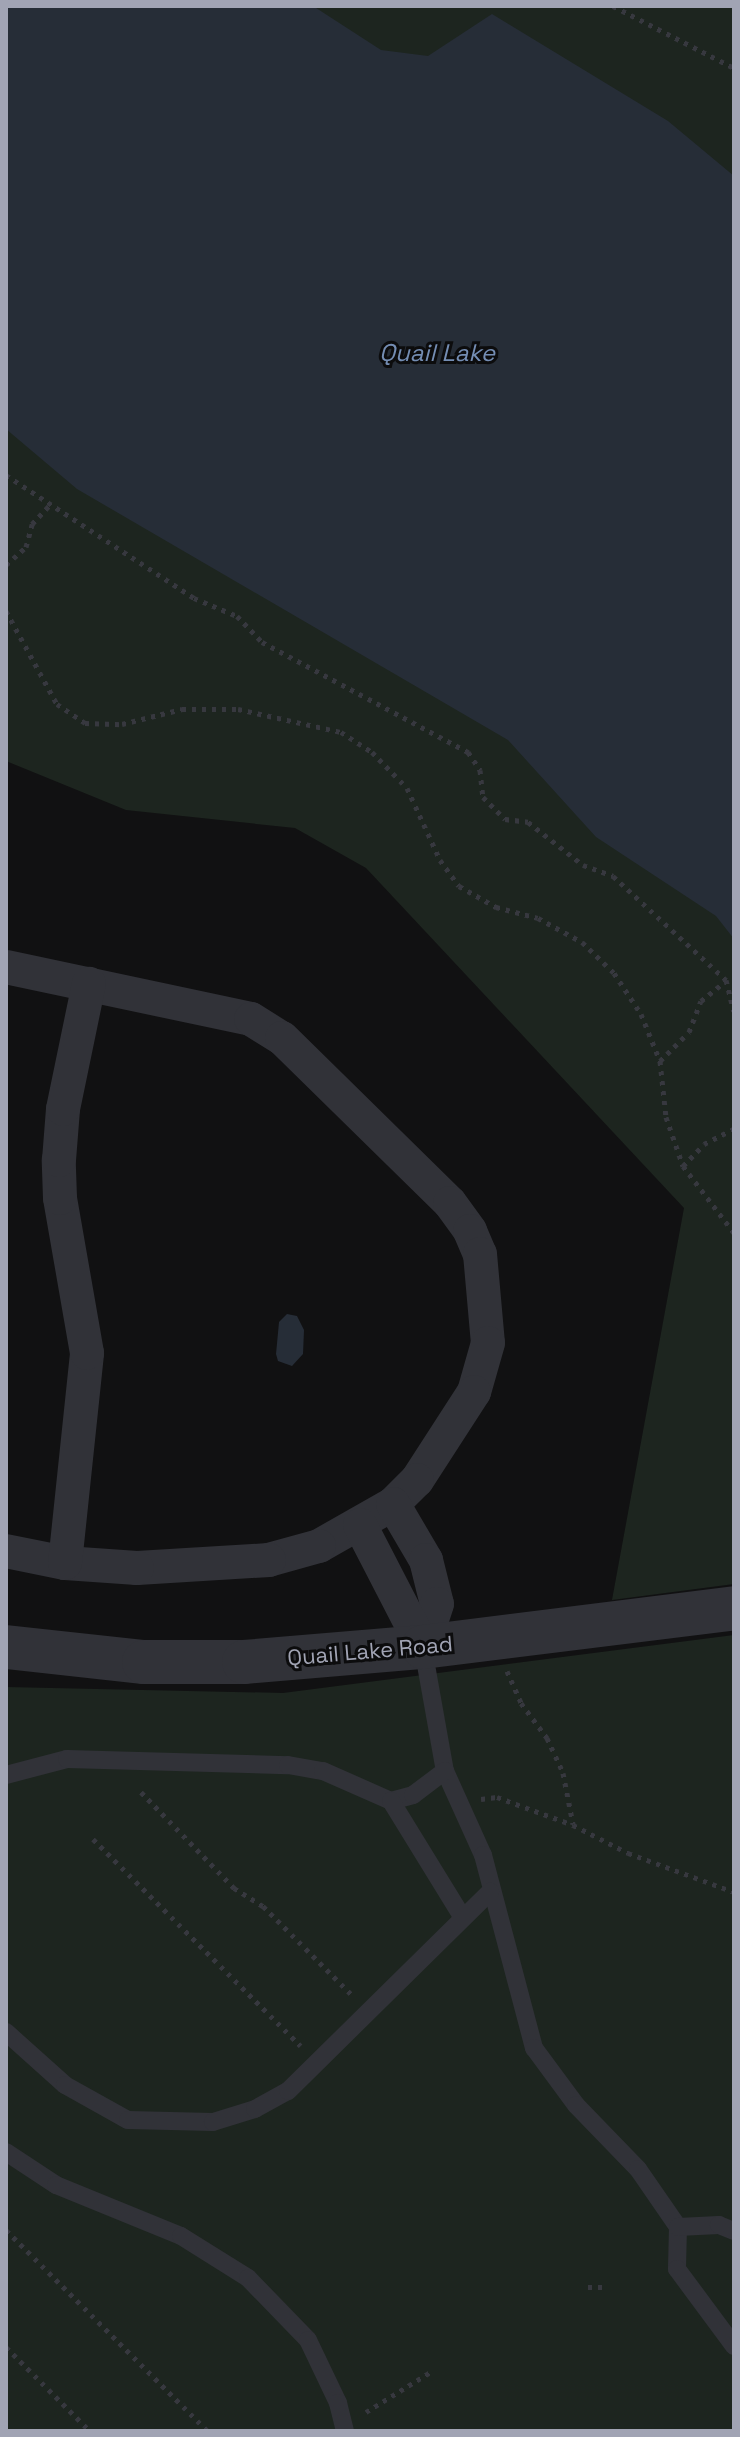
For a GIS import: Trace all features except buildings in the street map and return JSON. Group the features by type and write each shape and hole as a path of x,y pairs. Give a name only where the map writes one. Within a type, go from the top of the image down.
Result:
{"street":[{"path":"6,967 268,1027 450,1203 470,1231 480,1254 488,1343 484,1368 417,1480 393,1504 319,1546 269,1560 137,1568 65,1563 6,1551"},
{"path":"65,1563 87,1353 60,1198 59,1160 63,1109 89,984"},
{"path":"393,1504 426,1560 437,1604 423,1647"},
{"path":"360,1525 423,1647"},
{"name":"Quail Lake Road","path":"6,1647 67,1657 188,1665 423,1647 734,1608"}],"lane":[{"path":"423,1647 445,1771 483,1855 490,1892 534,2048 576,2105 638,2169 678,2227 677,2269 734,2346"},
{"path":"6,1775 67,1759 288,1765 323,1771 391,1801 463,1918"},
{"path":"391,1801 413,1795 445,1771"},
{"path":"6,2032 65,2085 128,2120 213,2122 255,2109 288,2091 490,1892"},
{"path":"6,2152 56,2185 181,2236 248,2278 308,2340 334,2391 345,2431"},
{"path":"678,2227 719,2225 734,2231"}],"path":[{"path":"613,6 734,68"},
{"path":"6,475 194,598 237,616 262,642 468,752 480,770 483,797 505,819 528,822 583,865 613,876 726,980 734,1011"},
{"path":"6,565 26,547 32,524 50,505"},
{"path":"6,611 57,704 85,723 122,724 182,709 238,709 341,732 372,752 407,788 440,860 459,886 496,907 538,918 582,942 614,973 641,1014 660,1061 666,1117 683,1166 734,1233"},
{"path":"660,1061 689,1032 701,1001 726,980"},
{"path":"683,1166 704,1144 734,1129"},
{"path":"504,1662 515,1692 558,1761 573,1825"},
{"path":"141,1792 234,1888 263,1906 358,2002 373,2008"},
{"path":"461,1805 497,1797 573,1825 628,1853 734,1892"},
{"path":"93,1839 317,2063"},
{"path":"6,2230 208,2431"},
{"path":"588,2287 606,2287"},
{"path":"6,2347 90,2431"},
{"path":"366,2412 432,2371"}],"shaded area":[{"name":"Quail Lake","path":"6,6 734,6 734,1584 612,1600 684,1208 366,868 295,828 126,810 6,761"},
{"path":"734,1635 734,2431 6,2431 6,1687 283,1693"}],"water":[{"name":"Quail Lake","path":"6,6 313,6 381,50 428,56 492,14 668,121 734,176 734,939 716,916 596,837 508,740 77,489 6,429"},
{"path":"287,1314 297,1316 304,1330 303,1354 292,1366 278,1361 276,1354 279,1322"}]}
